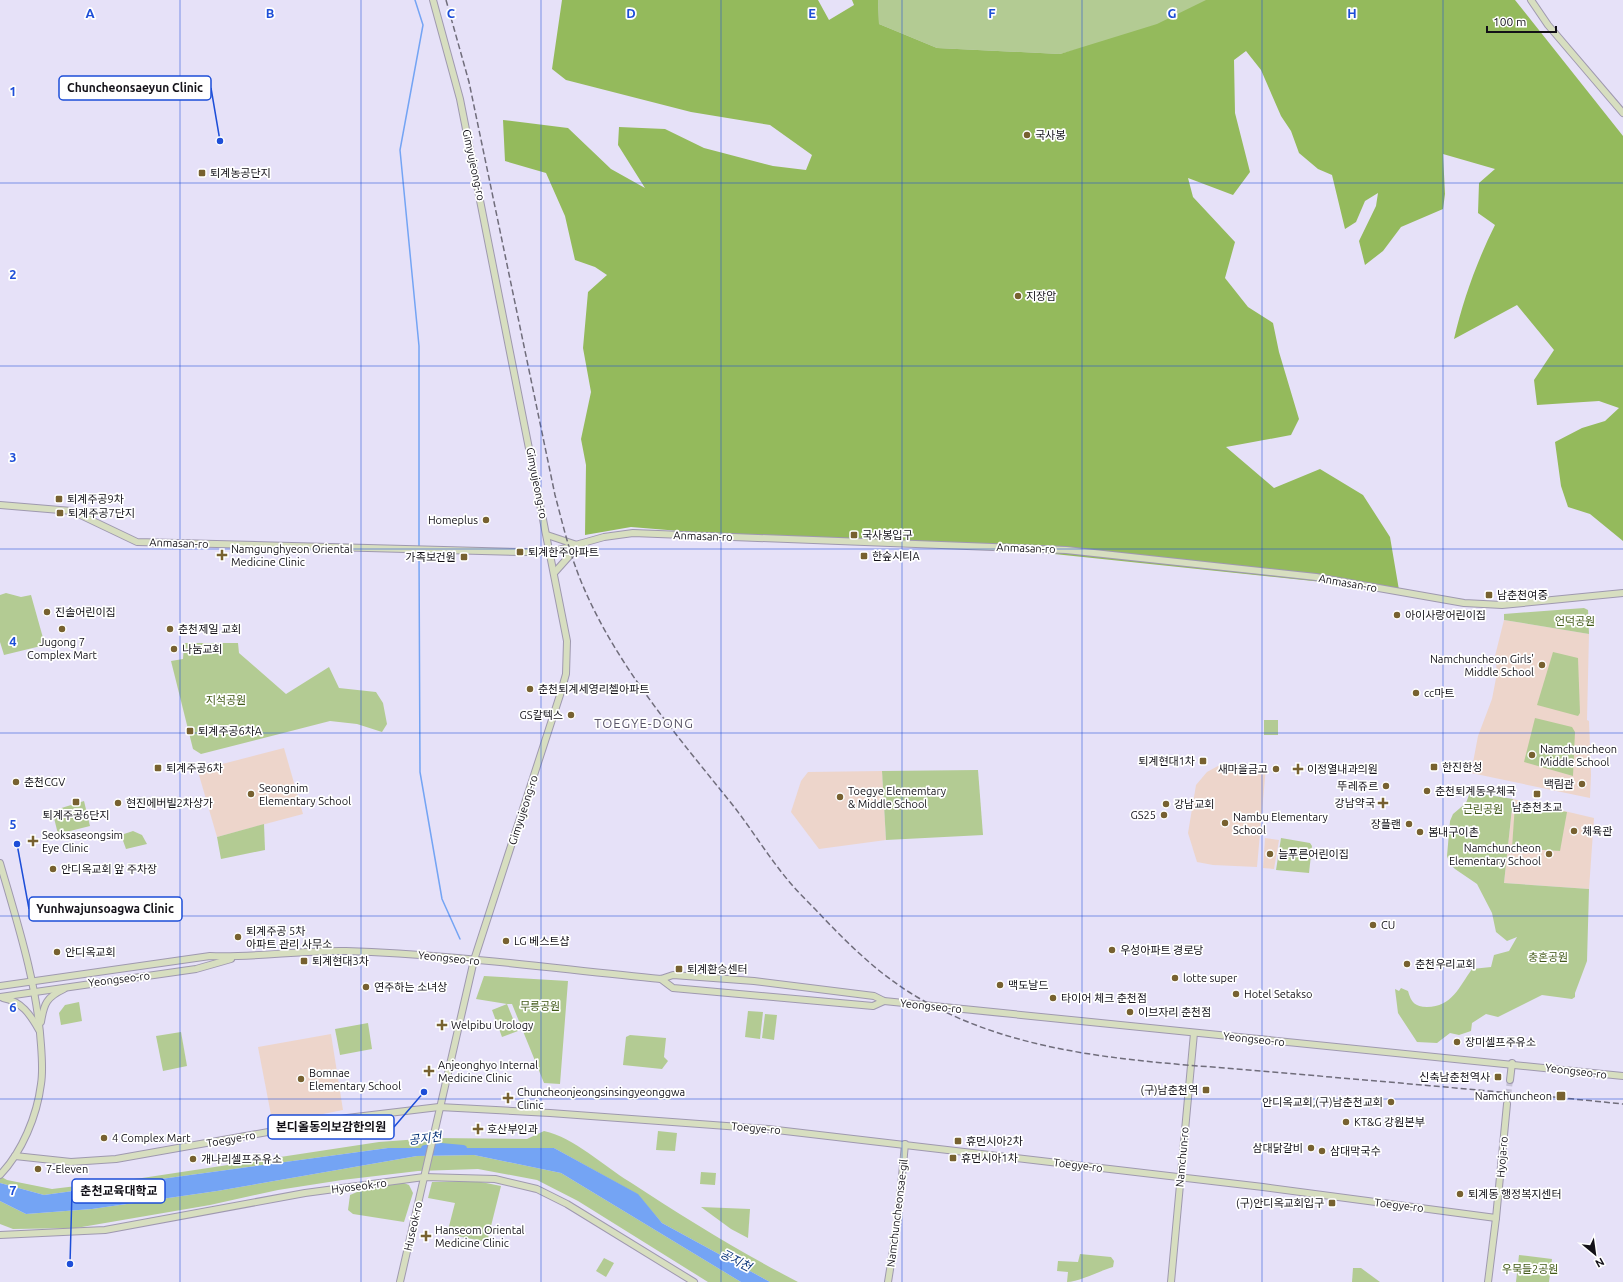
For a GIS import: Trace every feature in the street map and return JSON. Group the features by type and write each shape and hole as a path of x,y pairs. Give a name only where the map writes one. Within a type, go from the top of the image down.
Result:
{"street":[{"name":"Gimyujeong-ro","path":"433,0 460,99 478,183 548,535 566,637 566,674 474,960"},
{"path":"1530,0 1548,24 1623,113"},
{"name":"Anmasan-ro","path":"0,505 72,511 137,542 414,550 551,552 604,537 633,533 1066,550 1316,577 1464,603 1502,605 1623,594"},
{"path":"548,535 579,544 555,572"},
{"path":"0,863 33,987 40,1031 41,1084 27,1132 15,1156 0,1175"},
{"name":"Yeongseo-ro","path":"0,997 33,987 83,975 210,956 236,957 344,951 397,953 661,979 674,976 754,981 874,996 884,1000 1373,1051 1512,1063 1623,1076"},
{"name":"Yeongseo-ro","path":"0,986 68,986 196,969 236,957"},
{"path":"439,1108 474,960"},
{"path":"83,975 79,980 83,984"},
{"name":"Yeongseo-ro","path":"661,979 673,988 873,1006 884,1000"},
{"path":"40,1031 43,1011 49,997 68,986"},
{"path":"0,997 23,1006 40,1031"},
{"name":"Namchun-ro","path":"1171,1282 1194,1033"},
{"path":"1510,1080 1512,1063"},
{"name":"Hyoja-ro","path":"1488,1282 1507,1104"},
{"name":"Huseok-ro","path":"400,1282 439,1108"},
{"name":"Toegye-ro","path":"15,1156 71,1162 116,1159 347,1118 439,1108 558,1114 768,1129 1180,1177 1496,1218"},
{"name":"Namchuncheonsae-gil","path":"888,1282 898,1219 905,1144"},
{"name":"Hyoseok-ro","path":"0,1235 106,1230 305,1193 424,1177 495,1178 537,1189 590,1217 694,1282"}],"shaded area":[{"path":"1504,620 1589,634 1587,720 1589,721 1591,775 1590,798 1471,773 1478,736 1492,699 1497,673 1495,656"},
{"name":"Seongnim Elementary School","path":"284,748 303,814 217,837 199,775 203,769"},
{"name":"Nambu Elementary School","path":"1218,766 1266,767 1257,867 1213,865 1197,862 1188,833 1196,785 1207,772"},
{"name":"Toegye Elememtary & Middle School","path":"882,771 886,840 819,849 791,812 801,781 808,772"},
{"name":"Namchuncheon Elementary School","path":"1513,799 1594,818 1589,889 1504,883"},
{"name":"늘푸른어린이집","path":"1265,838 1279,840 1274,869 1263,868"},
{"name":"Bomnae Elementary School","path":"331,1034 343,1110 278,1123 272,1120 258,1047"}],"green space":[{"path":"562,0 818,0 829,20 854,5 852,0 878,0 879,24 937,48 1060,54 1157,24 1206,0 1515,0 1623,136 1623,541 1590,514 1568,507 1561,486 1555,442 1582,428 1605,421 1619,408 1599,401 1537,405 1534,380 1554,350 1517,305 1454,339 1471,281 1495,225 1478,213 1479,183 1495,169 1443,154 1445,194 1443,209 1401,227 1383,251 1365,265 1359,241 1376,206 1378,193 1365,201 1356,222 1345,229 1332,175 1318,169 1299,153 1291,131 1281,116 1261,70 1246,51 1234,60 1235,113 1250,172 1233,195 1188,178 1193,197 1235,242 1225,278 1248,307 1273,323 1279,352 1299,419 1291,435 1226,447 1274,488 1320,469 1363,495 1390,537 1399,590 998,548 704,533 631,527 585,535 586,465 581,439 591,392 583,348 588,292 607,275 595,267 575,260 565,216 546,173 505,161 503,120 568,128 611,169 645,188 618,145 619,127 665,129 704,148 773,166 806,170 812,155 770,125 691,112 566,80 552,69"},
{"path":"878,0 1212,0 1154,29 1060,54 937,48 879,24"},
{"path":"6,593 21,597 31,595 45,645 4,655 0,642 0,595"},
{"name":"언덕공원","path":"1584,608 1588,610 1589,634 1504,620 1504,614"},
{"name":"지석공원","path":"184,643 238,643 239,653 286,694 329,667 339,688 376,692 383,703 387,724 382,732 357,724 330,721 201,754 193,749 171,661 183,659"},
{"path":"1553,652 1578,658 1580,713 1578,716 1537,705"},
{"path":"1535,718 1572,727 1575,732 1573,776 1524,762"},
{"path":"1264,720 1278,720 1278,735 1264,735"},
{"path":"978,770 983,835 886,840 882,771"},
{"name":"충혼공원","path":"1470,792 1513,799 1504,883 1589,889 1587,961 1575,993 1575,997 1572,999 1542,995 1498,1017 1486,1014 1472,1023 1471,1031 1459,1035 1450,1033 1437,1043 1417,1042 1398,1013 1395,989 1399,991 1401,988 1408,991 1412,1001 1419,1006 1427,1007 1443,1004 1459,989 1472,969 1491,967 1494,955 1509,951 1517,937 1507,941 1496,932 1492,913 1477,884 1455,869 1450,864 1447,856 1450,821 1453,814 1466,803"},
{"path":"84,801 90,826 58,834 53,814 55,810"},
{"path":"1515,804 1567,812 1560,851 1512,848"},
{"path":"264,824 265,850 221,859 217,837"},
{"path":"133,831 142,835 147,844 126,849 121,835"},
{"path":"1281,838 1310,843 1312,846 1309,873 1276,870"},
{"name":"무릉공원","path":"484,976 568,981 560,1084 544,1083 512,1004 476,999"},
{"path":"79,1002 82,1021 61,1025 59,1013 65,1005"},
{"path":"507,1004 518,1031 502,1037 492,1010"},
{"path":"748,1011 763,1012 760,1039 745,1037"},
{"path":"765,1014 777,1015 774,1040 762,1038"},
{"path":"368,1023 372,1049 340,1055 335,1029"},
{"path":"181,1032 187,1066 163,1071 156,1036"},
{"path":"630,1035 666,1038 664,1057 668,1061 662,1069 623,1065 626,1037"},
{"path":"544,1131 567,1140 692,1222 798,1282 770,1282 662,1223 637,1194 554,1148 388,1148 44,1195 0,1183 0,1176 7,1180 52,1189 142,1178 379,1142 433,1138 527,1139"},
{"path":"658,1131 677,1133 675,1151 656,1150"},
{"path":"474,1155 561,1173 741,1282 708,1282 578,1201 537,1180 478,1169 418,1171 342,1180 278,1190 210,1205 76,1228 13,1229 0,1224 0,1201 26,1214 92,1209 217,1191 417,1156"},
{"path":"701,1172 716,1173 715,1185 700,1184"},
{"path":"476,1181 501,1186 487,1242 447,1234 455,1203 428,1198 432,1182"},
{"path":"401,1182 409,1185 413,1193 404,1222 353,1214 348,1210 350,1195 369,1187"},
{"path":"701,1207 750,1209 748,1238 731,1229"},
{"path":"1080,1254 1111,1257 1114,1261 1113,1267 1072,1282 1067,1282 1068,1272 1057,1271 1058,1261 1078,1262"},
{"name":"우묵들2공원","path":"1519,1255 1552,1259 1549,1282 1516,1282"},
{"path":"604,1258 614,1263 606,1277 596,1271"},
{"path":"1353,1268 1361,1268 1380,1282 1352,1282"}],"water":[{"path":"388,1148 554,1148 638,1194 662,1223 770,1282 741,1282 561,1173 474,1155 417,1156 217,1191 92,1209 26,1214 0,1201 0,1183 44,1195"}],"waterway":[{"path":"415,0 423,25 400,150 419,346 419,548"},
{"path":"419,552 420,772 442,899 460,939"},
{"name":"공지천","path":"425,1149 441,1147 463,1149"}],"tunnel":[{"path":"1507,1104 1510,1080"}],"railway":[{"path":"446,0 469,82 555,495 578,575 596,615 612,643 629,670 667,722 734,807 787,879 851,945 876,968 917,997 958,1018 1001,1034 1045,1046 1135,1060 1448,1087 1623,1104"}],"place":[{"name":"국사봉","path":"1027,135"},
{"name":"Chuncheonsaeyun Clinic","path":"220,141"},
{"name":"퇴계농공단지","path":"202,173"},
{"name":"지장암","path":"1018,296"},
{"name":"퇴계주공9차","path":"59,499"},
{"name":"퇴계주공7단지","path":"60,513"},
{"name":"Homeplus","path":"486,520"},
{"name":"국사봉입구","path":"854,535"},
{"name":"퇴계한주아파트","path":"520,552"},
{"name":"Namgunghyeon Oriental Medicine Clinic","path":"222,555"},
{"name":"한숲시티A","path":"864,556"},
{"name":"가족보건원","path":"464,557"},
{"name":"남춘천여중","path":"1489,595"},
{"name":"진솔어린이집","path":"47,612"},
{"name":"아이사랑어린이집","path":"1397,615"},
{"name":"Jugong 7 Complex Mart","path":"62,629"},
{"name":"춘천제일 교회","path":"170,629"},
{"name":"나눔교회","path":"174,649"},
{"name":"Namchuncheon Girls' Middle School","path":"1542,665"},
{"name":"춘천퇴계세영리첼아파트","path":"530,689"},
{"name":"cc마트","path":"1416,693"},
{"name":"GS칼텍스","path":"571,715"},
{"name":"퇴계주공6차A","path":"190,731"},
{"name":"Namchuncheon Middle School","path":"1532,755"},
{"name":"퇴계현대1차","path":"1203,761"},
{"name":"한진한성","path":"1434,767"},
{"name":"퇴계주공6차","path":"158,768"},
{"name":"새마을금고","path":"1276,769"},
{"name":"이정열내과의원","path":"1298,769"},
{"name":"춘천CGV","path":"16,782"},
{"name":"백림관","path":"1582,784"},
{"name":"뚜레쥬르","path":"1386,786"},
{"name":"춘천퇴계동우체국","path":"1427,791"},
{"name":"Seongnim Elementary School","path":"251,794"},
{"name":"남춘천초교","path":"1537,794"},
{"name":"Toegye Elememtary & Middle School","path":"840,797"},
{"name":"퇴계주공6단지","path":"76,802"},
{"name":"현진에버빌2차상가","path":"118,803"},
{"name":"강남약국","path":"1383,803"},
{"name":"강남교회","path":"1166,804"},
{"name":"GS25","path":"1164,815"},
{"name":"Nambu Elementary School","path":"1225,823"},
{"name":"장플랜","path":"1409,824"},
{"name":"체육관","path":"1574,831"},
{"name":"봄내구이촌","path":"1420,832"},
{"name":"Seoksaseongsim Eye Clinic","path":"33,841"},
{"name":"Yunhwajunsoagwa Clinic","path":"17,844"},
{"name":"늘푸른어린이집","path":"1270,854"},
{"name":"Namchuncheon Elementary School","path":"1549,854"},
{"name":"안디옥교회 앞 주차장","path":"53,869"},
{"name":"CU","path":"1373,925"},
{"name":"퇴계주공 5차 아파트 관리 사무소","path":"238,937"},
{"name":"LG 베스트샵","path":"506,941"},
{"name":"우성아파트 경로당","path":"1112,950"},
{"name":"안디옥교회","path":"57,952"},
{"name":"퇴계현대3차","path":"304,961"},
{"name":"춘천우리교회","path":"1407,964"},
{"name":"퇴계환승센터","path":"679,969"},
{"name":"lotte super","path":"1175,978"},
{"name":"맥도날드","path":"1000,985"},
{"name":"연주하는 소녀상","path":"366,987"},
{"name":"Hotel Setakso","path":"1236,994"},
{"name":"타이어 체크 춘천점","path":"1053,998"},
{"name":"이브자리 춘천점","path":"1130,1012"},
{"name":"Welpibu Urology","path":"442,1025"},
{"name":"장미셀프주유소","path":"1457,1042"},
{"name":"Anjeonghyo Internal Medicine Clinic","path":"429,1071"},
{"name":"신축남춘천역사","path":"1498,1077"},
{"name":"Bomnae Elementary School","path":"301,1079"},
{"name":"(구)남춘천역","path":"1206,1090"},
{"name":"본디올동의보감한의원","path":"424,1092"},
{"name":"Namchuncheon","path":"1561,1096"},
{"name":"Chuncheonjeongsinsingyeonggwa Clinic","path":"508,1098"},
{"name":"안디옥교회,(구)남춘천교회","path":"1391,1102"},
{"name":"KT&G 강원본부","path":"1346,1122"},
{"name":"호산부인과","path":"478,1129"},
{"name":"4 Complex Mart","path":"104,1138"},
{"name":"휴먼시아2차","path":"958,1141"},
{"name":"삼대닭갈비","path":"1311,1148"},
{"name":"삼대막국수","path":"1322,1151"},
{"name":"휴먼시아1차","path":"953,1158"},
{"name":"개나리셀프주유소","path":"193,1159"},
{"name":"7-Eleven","path":"38,1169"},
{"name":"퇴계동 행정복지센터","path":"1460,1194"},
{"name":"(구)안디옥교회입구","path":"1332,1203"},
{"name":"Hanseom Oriental Medicine Clinic","path":"426,1236"},
{"name":"춘천교육대학교","path":"70,1264"}],"district":[{"name":"TOEGYE-DONG","path":"644,723"}],"park label":[{"name":"근린공원","path":"1483,809"}]}
